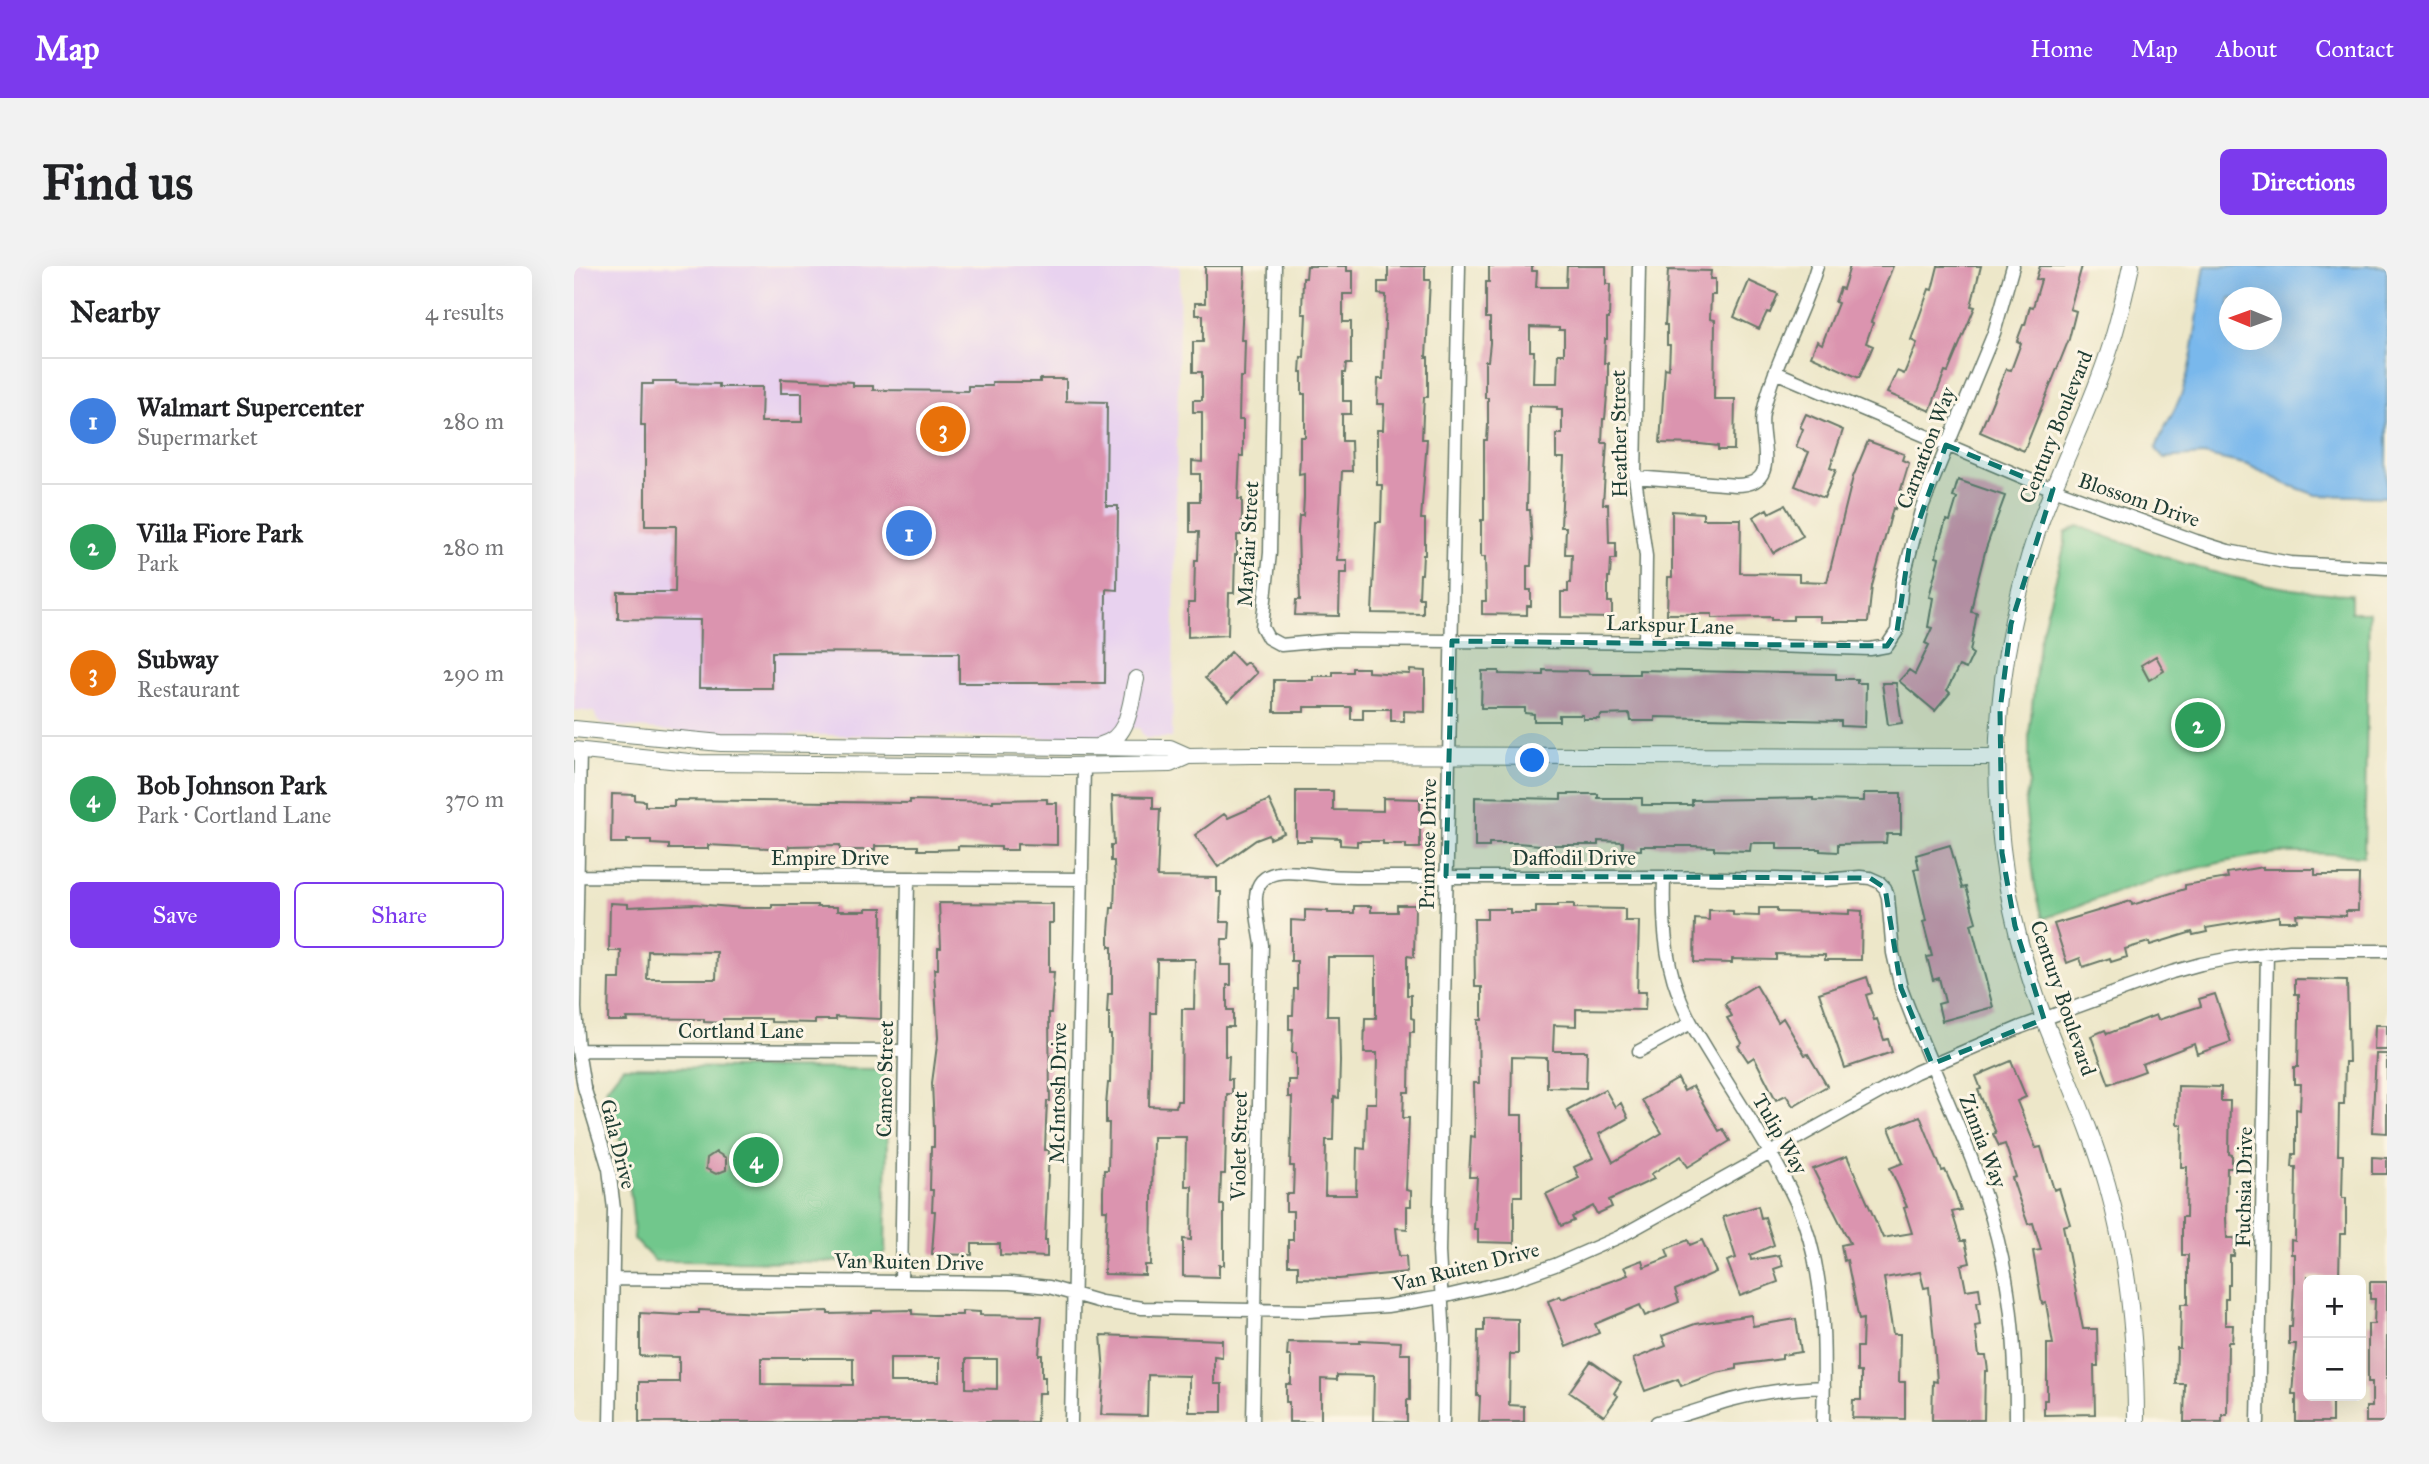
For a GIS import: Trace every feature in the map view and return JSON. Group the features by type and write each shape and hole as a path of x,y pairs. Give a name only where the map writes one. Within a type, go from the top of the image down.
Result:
{"street":[{"name":"Mayfair Street","path":"1275,266 1270,553 1262,628 1268,638 1281,645 1337,640 1452,641"},
{"name":"Primrose Drive","path":"1443,1422 1444,1347 1439,1252 1459,266"},
{"name":"Heather Street","path":"1639,266 1635,477 1646,556 1645,642"},
{"path":"1635,477 1736,485 1748,485 1759,477 1765,469 1761,419 1767,392 1817,266"},
{"name":"Carnation Way","path":"1887,646 1897,631 1902,583 1922,507 1994,333 2013,266"},
{"name":"Century Boulevard","path":"2131,266 2110,347 2039,526 2011,624 2004,669 1997,757 1999,821 2007,884 2026,966 2107,1183 2127,1271 2135,1348 2136,1422"},
{"name":"Blossom Drive","path":"1774,372 2053,489 2228,551 2300,564 2387,568"},
{"name":"Larkspur Lane","path":"1452,641 1645,642 1870,649 1887,646"},
{"path":"1088,747 1111,742 1120,734 1125,726 1136,679 1134,725 1138,736 1150,745 1162,748"},
{"path":"1188,756 1170,764 1084,766 699,763 577,750 577,729 721,743 1170,748 1188,756 1997,757"},
{"name":"Gala Drive","path":"577,750 575,1008 584,1087 609,1170 614,1209 610,1422"},
{"name":"McIntosh Drive","path":"1071,1422 1084,766"},
{"name":"Daffodil Drive","path":"1268,875 1286,871 1331,876 1824,880 1860,877 1880,883"},
{"name":"Violet Street","path":"1253,1422 1262,945 1256,895 1260,884 1268,875"},
{"name":"Empire Drive","path":"578,876 1082,879"},
{"name":"Tulip Way","path":"1664,877 1664,935 1678,993 1691,1023 1771,1153 1797,1204 1813,1252 1824,1338 1824,1422"},
{"name":"Cameo Street","path":"901,1281 908,878"},
{"name":"Zinnia Way","path":"1880,883 1888,897 1893,953 1901,988 1984,1192 1997,1236 2014,1324 2015,1422"},
{"name":"Van Ruiten Drive","path":"613,1279 1010,1283 1049,1287 1101,1303 1142,1308 1255,1311 1387,1306 1442,1297 1510,1281 1608,1242 1932,1064 2172,972 2225,959 2267,953 2387,951"},
{"name":"Fuchsia Drive","path":"2258,1422 2267,953"},
{"path":"1639,1051 1691,1023"},
{"name":"Cortland Lane","path":"578,1050 905,1051"},
{"path":"1657,1422 1765,1392 1824,1387"}],"highlighted area":[{"path":"1946,445 2053,489 2011,624 2000,710 2002,853 2015,926 2044,1019 1932,1064 1901,988 1885,888 1870,878 1446,876 1452,641 1887,646 1897,631 1909,549"}],"shaded area":[{"path":"574,266 1180,266 1172,738 1145,738 1139,728 1119,728 1106,739 685,733 602,724 594,712 574,710"}],"green space":[{"path":"2078,526 2212,572 2280,587 2351,594 2351,612 2369,612 2364,856 2291,852 2239,859 2154,880 2043,919 2035,887 2025,803 2029,784 2029,735 2039,642 2065,544 2065,533"},
{"path":"623,1067 878,1069 888,1079 885,1252 875,1262 655,1261 634,1239 625,1163 606,1089"}],"water":[{"path":"2205,266 2387,266 2387,497 2316,495 2248,465 2203,455 2164,458 2156,449 2180,398 2194,344"}],"building":[{"path":"1205,266 1245,266 1241,340 1245,340 1244,377 1240,377 1239,420 1243,420 1243,456 1240,456 1238,499 1242,499 1242,515 1241,535 1237,535 1234,593 1229,593 1228,635 1188,637 1188,603 1194,603 1199,532 1190,532 1190,501 1200,501 1200,474 1192,474 1192,461 1202,462 1202,412 1193,412 1193,400 1202,400 1202,372 1193,372 1193,342 1203,342 1203,315 1195,315 1195,303 1205,303"},
{"path":"1307,266 1347,266 1347,271 1353,271 1353,294 1343,294 1343,322 1351,322 1351,364 1346,364 1343,373 1343,401 1351,401 1351,414 1342,414 1342,441 1351,441 1352,471 1342,471 1337,560 1347,560 1347,573 1340,573 1339,616 1295,615 1296,600 1300,600 1298,531 1299,516 1303,516 1304,498 1304,473 1299,474 1300,437 1305,437 1305,394 1302,394 1300,372 1301,357 1304,358 1306,314 1302,314 1303,278 1306,278"},
{"path":"1388,266 1425,266 1425,280 1430,280 1426,357 1428,397 1424,397 1422,439 1427,439 1421,519 1425,519 1425,555 1420,574 1419,598 1423,598 1423,614 1372,613 1376,522 1381,522 1382,485 1377,485 1377,430 1383,430 1384,404 1377,404 1378,379 1383,379 1386,295 1378,294 1378,282 1388,282"},
{"path":"1489,266 1532,266 1532,271 1537,271 1536,287 1566,287 1567,266 1606,266 1606,284 1610,284 1604,363 1608,363 1608,384 1602,443 1607,443 1603,504 1608,504 1609,543 1616,543 1616,559 1611,559 1608,577 1608,602 1612,602 1612,618 1561,617 1561,592 1568,592 1568,583 1571,583 1572,554 1565,554 1566,527 1561,527 1564,458 1556,458 1556,434 1562,434 1562,410 1557,410 1557,407 1529,406 1527,510 1530,510 1532,542 1531,566 1527,566 1527,590 1531,590 1531,606 1527,606 1527,615 1482,614 1482,601 1486,601 1485,557 1481,557 1481,520 1484,520 1484,440 1487,440 1488,425 1485,361 1488,361 1490,343 1490,318 1486,318 1486,282 1489,282","holes":["1530,327 1564,330 1564,354 1558,354 1557,383 1533,383 1534,351 1530,351"]},
{"path":"1850,266 1893,266 1871,322 1873,323 1866,343 1873,346 1859,378 1811,356 1817,341 1822,344"},
{"path":"1938,266 1981,266 1971,306 1975,307 1948,372 1945,371 1930,411 1887,393 1897,371 1904,374 1917,343 1911,340 1929,289 1932,290"},
{"path":"2040,266 2082,266 2070,309 2076,311 2069,339 2024,451 1980,432 2006,369 2011,370 2021,343 2017,341 2030,306 2033,307 2041,280 2036,279"},
{"path":"1668,270 1711,271 1710,279 1715,279 1710,319 1715,320 1714,399 1735,399 1734,450 1718,450 1718,446 1700,444 1660,443 1665,368 1669,369 1670,345 1667,345 1665,325"},
{"path":"1749,281 1778,294 1759,329 1734,317"},
{"path":"781,379 853,382 853,386 873,386 873,390 968,391 968,386 992,386 992,382 1066,379 1066,401 1107,402 1106,506 1118,506 1117,590 1106,589 1105,683 959,683 959,653 772,652 772,688 699,688 700,620 618,619 618,592 675,592 676,526 645,526 645,425 641,425 642,384 676,381 719,384 719,387 762,387 761,422 802,422 802,393 781,393"},
{"path":"1806,414 1843,430 1830,468 1836,470 1824,498 1795,486 1809,452 1796,447"},
{"path":"1868,441 1904,454 1902,460 1909,463 1895,509 1893,508 1872,586 1868,622 1820,622 1820,616 1793,616 1793,620 1771,620 1771,617 1712,618 1712,614 1667,614 1668,577 1672,577 1672,511 1703,513 1703,519 1741,519 1740,573 1799,574 1799,581 1827,582 1853,477"},
{"path":"1958,480 2005,496 1986,548 1975,591 1971,612 1977,613 1970,652 1973,654 1966,669 1959,666 1947,690 1950,693 1935,711 1899,681 1909,670 1915,674 1929,645 1925,643 1932,628 1928,627 1933,598 1929,597 1939,558 1936,557 1946,520 1950,521 1957,498 1953,497"},
{"path":"1785,505 1803,536 1773,553 1753,517 1767,509 1769,513"},
{"path":"1231,652 1243,665 1247,662 1257,673 1228,702 1205,678"},
{"path":"2156,656 2164,671 2149,680 2141,665"},
{"path":"1352,668 1368,668 1368,672 1385,673 1410,674 1410,670 1425,671 1425,712 1404,711 1404,721 1391,721 1391,709 1363,709 1363,719 1351,719 1351,707 1304,707 1304,712 1274,712 1274,680 1313,680 1313,676 1352,672"},
{"path":"1543,670 1588,671 1589,674 1639,674 1639,670 1836,674 1836,679 1857,679 1857,683 1866,683 1865,727 1841,726 1841,721 1655,717 1655,721 1631,721 1630,714 1600,715 1599,719 1583,719 1583,715 1559,715 1559,721 1534,721 1534,714 1525,713 1525,708 1481,708 1482,671 1543,675"},
{"path":"1882,683 1896,683 1902,723 1888,725"},
{"path":"1296,791 1333,791 1333,810 1383,811 1383,798 1420,799 1420,848 1406,848 1406,844 1383,844 1383,841 1357,841 1357,846 1340,845 1340,838 1311,837 1311,841 1296,841"},
{"path":"1864,793 1901,793 1901,834 1887,834 1886,843 1838,844 1838,852 1820,849 1777,849 1777,843 1751,843 1750,851 1691,846 1641,846 1641,850 1623,850 1623,842 1598,841 1598,845 1554,845 1554,849 1517,843 1489,843 1489,847 1475,847 1475,797 1561,799 1561,794 1598,794 1598,798 1642,798 1642,805 1692,805 1692,800 1813,798 1864,801"},
{"path":"612,794 635,795 635,800 645,801 645,806 674,806 674,800 910,803 910,800 993,802 1047,799 1047,803 1057,803 1057,845 1017,844 1017,850 958,846 958,849 918,850 918,846 875,846 875,850 840,850 840,845 789,846 789,849 708,845 708,849 669,849 669,845 651,844 651,840 611,843"},
{"path":"1112,796 1153,797 1153,809 1160,809 1157,877 1217,878 1217,892 1221,892 1220,922 1230,922 1229,939 1222,939 1221,965 1231,965 1231,985 1227,985 1227,1010 1233,1010 1233,1027 1225,1027 1225,1056 1229,1056 1228,1079 1232,1079 1232,1094 1227,1094 1225,1174 1221,1174 1224,1265 1219,1265 1219,1277 1183,1276 1183,1239 1191,1240 1192,1186 1185,1186 1186,1137 1153,1137 1151,1265 1145,1265 1145,1275 1104,1274 1107,1210 1103,1210 1103,1192 1104,1170 1108,1170 1109,1123 1106,1123 1106,1105 1110,1083 1111,1035 1107,1013 1108,994 1112,994 1112,947 1109,947 1109,931 1111,908 1114,908 1114,861 1111,861 1111,845 1114,845","holes":["1157,959 1195,959 1194,1009 1182,1009 1181,1101 1177,1101 1176,1107 1149,1106 1151,1013 1156,1013"]},
{"path":"1269,800 1284,833 1270,839 1269,835 1256,840 1218,867 1195,835 1224,814 1228,818"},
{"path":"1950,845 1962,888 1966,887 1976,922 1971,924 1993,1007 1942,1021 1938,1004 1945,1002 1939,978 1933,980 1927,957 1932,956 1914,869 1919,868 1916,855"},
{"path":"2263,867 2315,869 2315,875 2359,875 2358,911 2346,911 2346,916 2296,914 2297,921 2279,921 2279,916 2206,928 2207,932 2193,935 2192,932 2150,945 2149,942 2125,949 2127,957 2111,962 2110,958 2083,967 2080,958 2067,963 2054,924 2131,901 2132,905 2185,889 2185,885 2228,878 2227,873"},
{"path":"610,903 628,904 628,907 695,904 772,908 772,905 817,905 837,907 837,911 882,908 881,1019 836,1017 836,1020 815,1020 815,1023 771,1022 771,1019 723,1019 723,1023 704,1022 704,1019 626,1018 627,1021 608,1021 609,979 620,979 621,951 609,951","holes":["648,951 717,952 716,979 647,979"]},
{"path":"939,903 1053,904 1053,923 1049,923 1049,972 1054,972 1049,1013 1050,1101 1047,1101 1045,1150 1049,1150 1045,1240 1047,1257 1000,1255 1000,1244 972,1244 972,1255 932,1254 935,1211 932,1211 933,1190 930,1190 931,1147 934,1147 932,1083 938,1038 934,969 938,969 938,948 941,948"},
{"path":"1574,904 1574,908 1625,909 1625,921 1639,921 1637,992 1646,992 1645,1010 1576,1009 1576,1026 1554,1025 1553,1051 1587,1051 1586,1088 1547,1087 1547,1058 1512,1057 1511,1115 1522,1115 1522,1196 1514,1196 1514,1243 1478,1242 1478,1229 1474,1229 1477,1177 1469,1177 1471,1136 1475,1137 1474,1083 1479,1083 1478,1020 1482,1020 1482,987 1475,987 1474,919 1487,919 1487,909 1510,909 1510,913 1536,913 1536,906"},
{"path":"1397,905 1415,905 1414,957 1407,956 1407,995 1411,995 1414,1032 1410,1032 1409,1092 1404,1092 1403,1118 1409,1118 1406,1190 1411,1191 1411,1206 1407,1206 1407,1229 1396,1228 1399,1256 1406,1256 1407,1272 1339,1279 1298,1278 1298,1265 1288,1265 1288,1240 1293,1240 1293,1211 1286,1211 1286,1194 1293,1194 1294,1166 1290,1166 1292,1097 1288,1097 1288,1080 1296,1080 1296,1053 1292,1053 1293,1029 1289,1029 1289,1015 1293,1015 1294,989 1297,989 1297,961 1291,961 1291,920 1305,921 1305,910 1354,913 1354,906 1371,906 1371,912 1397,912","holes":["1328,957 1376,957 1376,1018 1365,1018 1364,1053 1377,1053 1376,1103 1366,1103 1365,1149 1357,1148 1356,1195 1325,1195 1326,1140 1333,1140 1334,1097 1339,1098 1340,1061 1339,1016 1327,1016"]},
{"path":"1759,908 1777,908 1777,912 1849,914 1849,910 1862,911 1861,960 1825,960 1825,955 1776,954 1776,960 1694,962 1695,919 1709,920 1709,910 1733,911 1733,915 1759,916"},
{"path":"1867,977 1872,993 1866,995 1874,1020 1877,1019 1884,1040 1888,1039 1892,1052 1845,1068 1819,993"},
{"path":"2295,979 2347,980 2349,1062 2345,1062 2344,1104 2339,1104 2338,1155 2343,1155 2342,1198 2346,1198 2346,1234 2340,1234 2339,1275 2303,1275 2303,1401 2332,1401 2332,1422 2296,1422 2296,1394 2292,1394 2296,1344 2289,1344 2289,1327 2292,1327 2294,1283 2291,1240 2295,1241 2296,1167 2292,1167 2293,1154 2296,1154 2296,1109 2300,1110 2301,1084 2294,1084 2294,1067 2298,1067 2299,1017 2299,994 2295,994"},
{"path":"1756,985 1778,1022 1783,1018 1827,1086 1793,1106 1786,1095 1776,1100 1754,1057 1748,1061 1738,1046 1742,1043 1727,1018 1732,1016 1725,1004"},
{"path":"2215,994 2231,1042 2197,1054 2194,1044 2142,1064 2145,1071 2109,1084 2091,1036 2105,1030 2107,1034 2156,1015 2158,1020 2201,1006 2199,999"},
{"path":"2375,1025 2387,1025 2387,1050 2374,1050"},
{"path":"2376,1054 2387,1054 2387,1133 2372,1132"},
{"path":"2011,1061 2026,1097 2017,1101 2036,1148 2041,1147 2054,1190 2059,1188 2070,1224 2063,1226 2083,1329 2097,1329 2098,1366 2094,1366 2095,1414 2044,1415 2044,1400 2047,1400 2047,1344 2053,1344 2046,1303 2042,1304 2033,1251 2041,1250 2033,1223 2028,1224 2018,1196 2012,1178 2016,1177 2005,1144 1999,1146 1993,1134 1996,1133 1978,1090 1981,1089 1976,1076"},
{"path":"1678,1079 1684,1091 1693,1086 1719,1131 1723,1129 1730,1141 1688,1167 1681,1156 1651,1174 1654,1179 1609,1200 1612,1207 1597,1214 1593,1206 1572,1217 1574,1221 1561,1226 1546,1194 1579,1178 1574,1167 1593,1158 1567,1110 1605,1089 1615,1107 1621,1103 1628,1118 1599,1134 1613,1162 1662,1133 1642,1100"},
{"path":"2178,1086 2221,1087 2221,1101 2230,1101 2229,1154 2232,1155 2232,1168 2227,1168 2226,1218 2227,1238 2235,1238 2234,1256 2230,1256 2228,1299 2225,1299 2225,1325 2233,1325 2232,1342 2228,1342 2227,1415 2222,1415 2222,1422 2184,1422 2185,1384 2176,1384 2181,1304 2188,1304 2188,1255 2182,1255 2182,1217 2186,1217 2187,1167 2181,1167 2182,1125 2177,1124"},
{"path":"1920,1116 1961,1210 1952,1212 1961,1241 1965,1241 1970,1263 1961,1265 1966,1290 1979,1288 1981,1302 1977,1302 1980,1325 1975,1326 1979,1356 1986,1356 1988,1371 1985,1371 1984,1420 1932,1420 1933,1381 1937,1382 1934,1341 1929,1287 1924,1288 1920,1272 1884,1278 1893,1334 1900,1334 1899,1382 1905,1382 1905,1419 1852,1418 1853,1400 1861,1400 1861,1372 1857,1372 1857,1347 1862,1347 1863,1319 1859,1320 1847,1260 1844,1261 1841,1245 1850,1243 1813,1169 1847,1156 1883,1238 1912,1233 1904,1208 1907,1207 1890,1168 1903,1163 1889,1128"},
{"path":"716,1152 726,1158 726,1170 716,1174 706,1169 707,1158"},
{"path":"2372,1157 2387,1158 2387,1174 2372,1174"},
{"path":"1758,1206 1761,1218 1765,1217 1774,1245 1750,1255 1751,1260 1779,1255 1783,1266 1774,1269 1778,1282 1740,1296 1727,1261 1736,1258 1723,1217"},
{"path":"1688,1240 1690,1245 1702,1240 1716,1272 1675,1290 1679,1302 1645,1316 1640,1305 1595,1324 1599,1333 1566,1347 1548,1301 1560,1296 1562,1299 1628,1275 1624,1267 1642,1260 1644,1267 1669,1257 1666,1249"},
{"path":"2370,1282 2387,1282 2387,1422 2366,1422 2366,1407 2372,1407 2372,1382 2368,1382 2368,1324 2374,1324 2375,1299 2370,1299"},
{"path":"699,1310 761,1313 828,1311 828,1314 912,1310 912,1314 933,1315 962,1315 962,1311 980,1312 980,1315 1042,1316 1039,1355 1042,1355 1045,1393 1038,1393 1037,1422 639,1422 639,1382 679,1382 679,1357 640,1356 640,1313 699,1313","holes":["761,1358 853,1358 853,1385 761,1384","890,1358 939,1358 939,1382 890,1382","966,1359 997,1359 997,1389 966,1388"]},
{"path":"1751,1315 1753,1326 1796,1319 1801,1352 1782,1355 1782,1359 1737,1365 1737,1369 1716,1373 1681,1386 1678,1379 1645,1391 1633,1359 1666,1346 1662,1336 1695,1324"},
{"path":"1484,1318 1518,1319 1518,1354 1510,1354 1509,1405 1524,1406 1524,1422 1479,1422 1478,1331 1484,1331"},
{"path":"1101,1335 1222,1340 1222,1357 1214,1356 1214,1384 1222,1384 1222,1412 1189,1412 1189,1376 1148,1375 1147,1416 1101,1415 1104,1372"},
{"path":"1360,1340 1401,1342 1400,1354 1410,1354 1407,1422 1373,1421 1374,1376 1337,1375 1337,1380 1321,1379 1321,1422 1289,1422 1286,1384 1291,1384 1291,1356 1287,1356 1288,1342 1360,1343"},
{"path":"1591,1361 1621,1382 1614,1393 1618,1396 1604,1416 1569,1392"}],"place":[{"name":"Subway","path":"943,429"},
{"name":"Walmart Supercenter","path":"909,533"},
{"name":"Villa Fiore Park","path":"2198,725"},
{"name":"Bob Johnson Park","path":"756,1160"}]}
